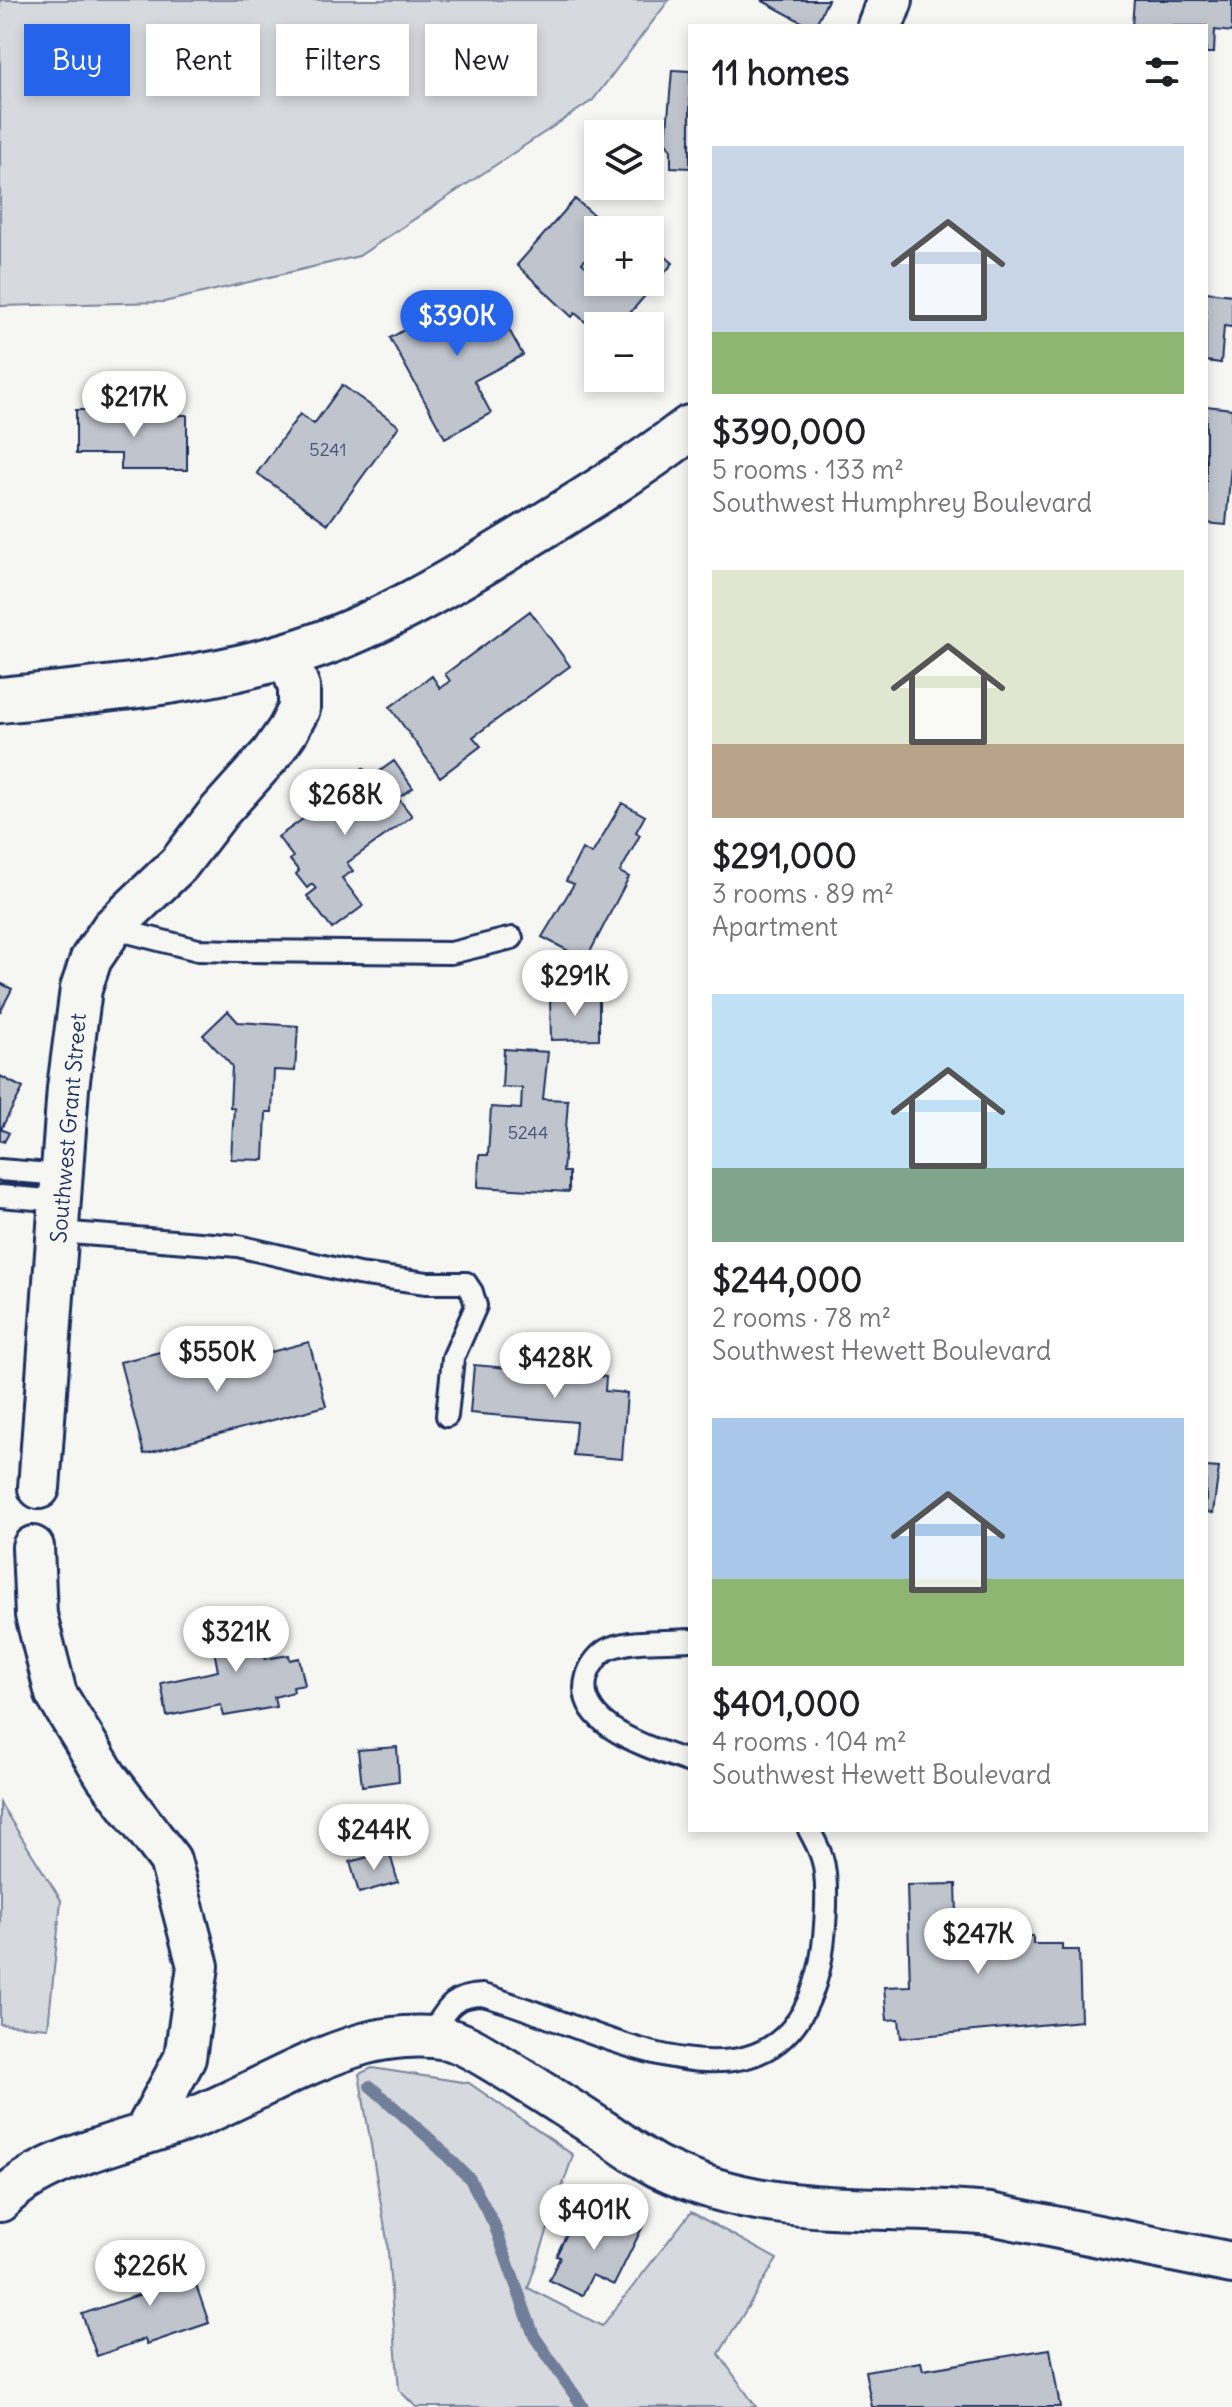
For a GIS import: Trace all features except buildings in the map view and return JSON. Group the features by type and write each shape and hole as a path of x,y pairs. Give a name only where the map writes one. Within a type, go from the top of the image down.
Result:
{"main road":[{"path":"881,24 890,0"},
{"path":"0,700 154,684 287,655 347,634 454,581 636,468 688,429"}],"street":[{"name":"Southwest Grant Street","path":"39,1488 71,1057 81,989 91,959 112,928 179,864 288,730 299,709 299,687 287,655"},
{"path":"33,1547 36,1615 56,1694 106,1776 170,1860 198,1966 185,2058 144,2134"},
{"path":"0,2200 25,2179 53,2166 200,2115 346,2050 388,2040 429,2037 447,2039 477,2052 655,2165 685,2179 740,2197 823,2209 990,2214 1232,2263"}],"lane":[{"path":"112,928 198,950 223,951 451,953 512,938"},
{"path":"0,1170 60,1202"},
{"path":"0,1196 60,1202 358,1274 427,1283 466,1283 476,1306 453,1358 447,1416"},
{"path":"688,1640 608,1648 589,1671 585,1687 589,1704 600,1720 619,1734 688,1761"},
{"path":"429,2037 454,2000 465,1995 482,1995 644,2050 689,2061 735,2061 775,2045 806,2011 821,1960 825,1876 823,1859 810,1832"}],"shaded area":[{"path":"0,0 669,0 593,100 359,256 164,302 0,306"},
{"path":"0,1803 61,1900 48,2028 0,2024"},
{"path":"372,2068 469,2083 573,2155 528,2288 602,2326 691,2212 777,2259 719,2354 756,2407 416,2407 399,2390 387,2240 359,2074"}],"waterway":[{"path":"370,2086 470,2179 494,2224 534,2336 583,2407"}]}
